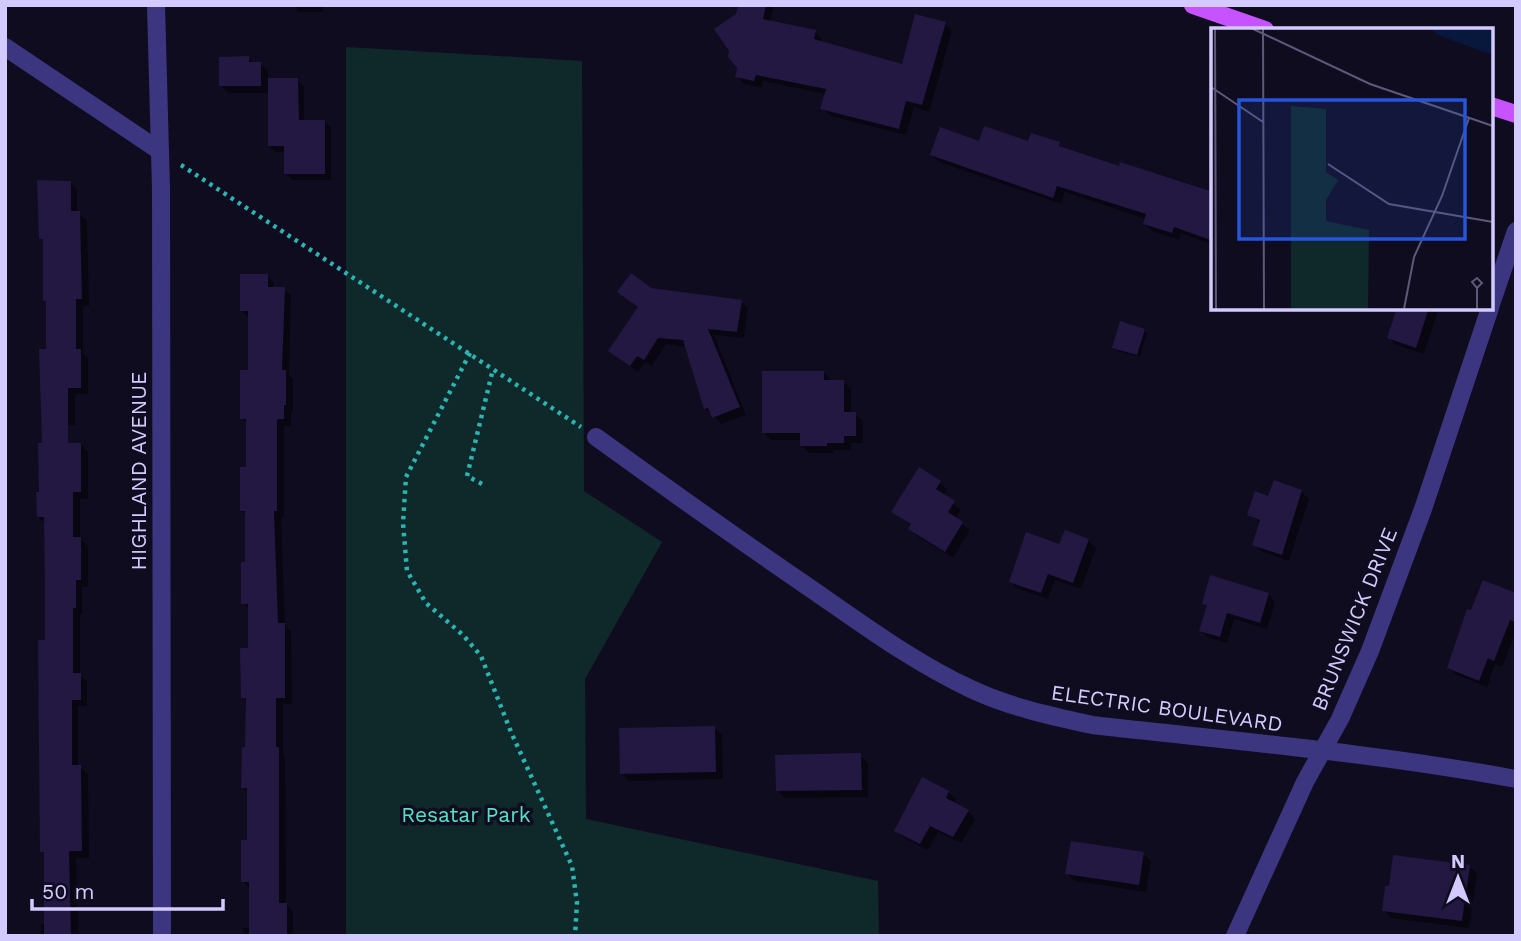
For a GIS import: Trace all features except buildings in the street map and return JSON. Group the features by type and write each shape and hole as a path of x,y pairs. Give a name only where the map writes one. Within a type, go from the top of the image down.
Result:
{"main road":[{"path":"1193,5 1259,28"},
{"path":"1493,107 1516,114"}],"street":[{"name":"HIGHLAND AVENUE","path":"156,5 160,151 162,936"},
{"path":"5,47 160,151"},
{"name":"BRUNSWICK DRIVE","path":"1493,300 1516,231"},
{"name":"BRUNSWICK DRIVE","path":"1235,936 1370,652 1423,509 1490,310"},
{"name":"ELECTRIC BOULEVARD","path":"596,437 696,511 900,649 973,690 1051,717 1093,725 1462,769 1516,779"}],"path":[{"path":"160,151 596,437"},
{"path":"470,354 407,477 403,523 407,571 426,603 463,635 481,656 511,732 572,866 577,902 575,936"},
{"path":"482,484 467,476 493,369"}],"green space":[{"name":"Resatar Park","path":"346,47 582,61 584,491 662,542 585,679 586,819 878,881 879,936 346,936"}]}
